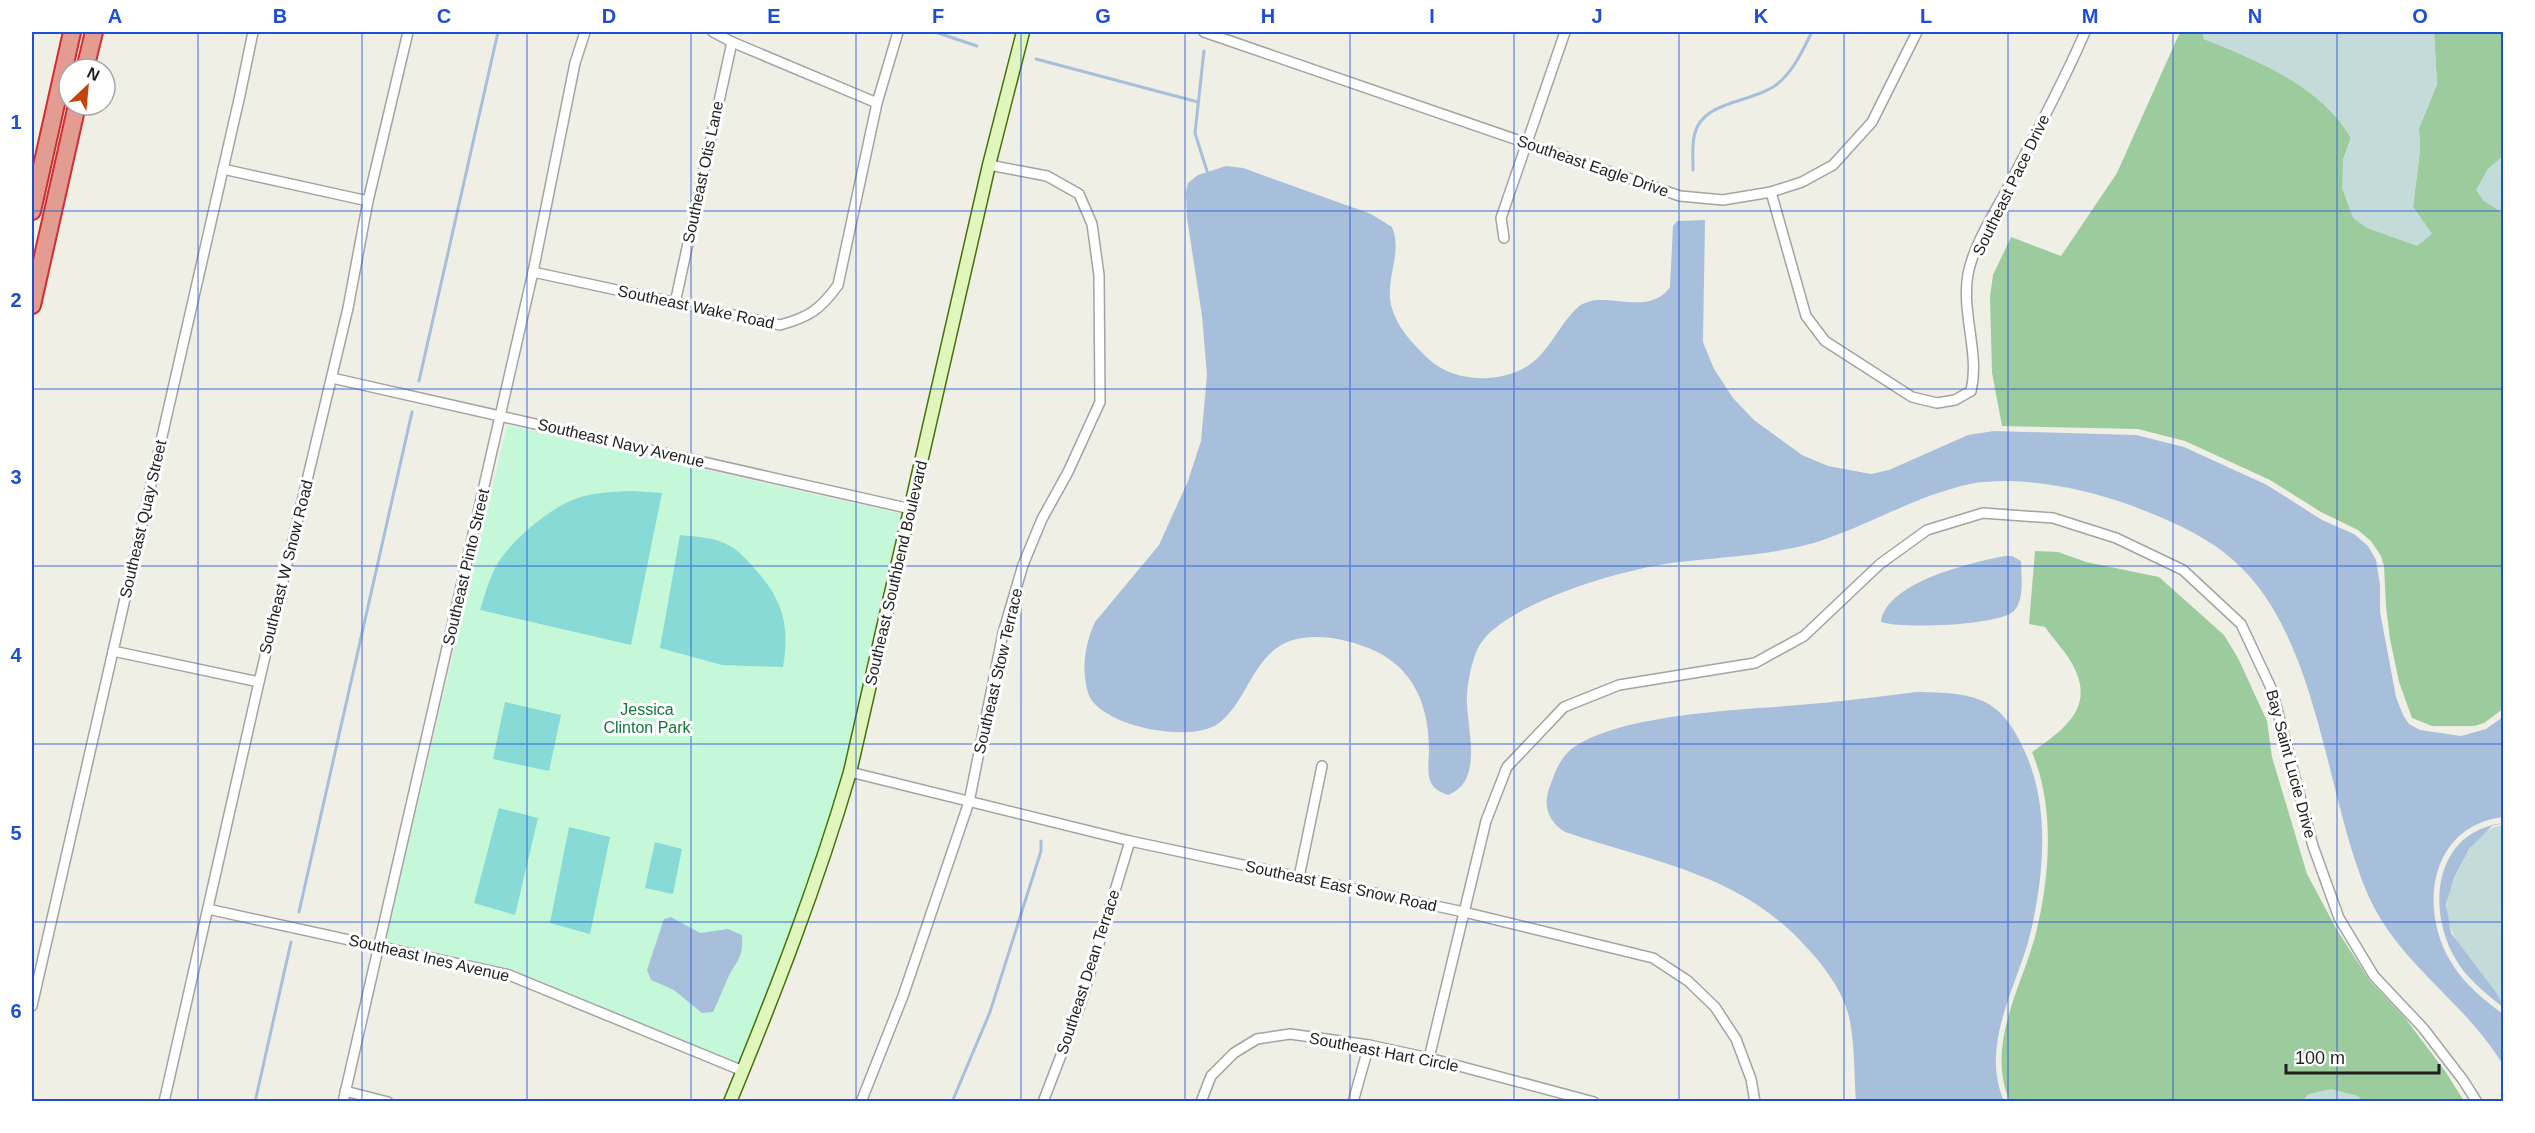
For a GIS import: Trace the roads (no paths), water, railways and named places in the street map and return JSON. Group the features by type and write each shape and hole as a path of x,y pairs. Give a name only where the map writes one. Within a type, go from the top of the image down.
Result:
{"highway":[{"path":"32,211 72,32"},
{"path":"88,57 94,32"},
{"path":"32,305 74,117"}],"street":[{"name":"Southeast Quay Street","path":"32,1006 224,169 253,32"},
{"name":"Southeast W Snow Road","path":"164,1101 259,682 348,308 369,201 408,32"},
{"name":"Southeast Pinto Street","path":"344,1096 533,272 575,63 585,32"},
{"path":"713,32 877,103"},
{"name":"Southeast Wake Road","path":"533,272 780,325 806,318 825,304 838,285 877,103 898,32"},
{"name":"Southeast Southbend Boulevard","path":"730,1101 795,941 826,853 850,772 989,165 1023,32"},
{"name":"Southeast Eagle Drive","path":"1204,32 1680,196 1723,200 1771,192 1802,182 1833,165 1872,122 1917,32"},
{"path":"1504,238 1501,218 1565,32"},
{"name":"Southeast Pace Drive","path":"1771,192 1806,316 1825,342 1912,397 1937,403 1955,400 1971,391 1974,379 1967,314 1968,273 1983,235 2068,72 2085,32"},
{"name":"Southeast Otis Lane","path":"675,303 732,42"},
{"name":"Southeast Stow Terrace","path":"861,1101 903,996 969,802 1003,633 1023,565 1042,519 1068,472 1100,402 1100,275 1092,224 1079,194 1047,176 989,165"},
{"path":"224,169 369,201"},
{"name":"Southeast Navy Avenue","path":"332,378 911,509"},
{"name":"Bay Saint Lucie Drive","path":"1429,1058 1486,821 1507,767 1564,707 1620,685 1755,663 1804,636 1880,564 1927,530 1983,513 2053,518 2116,538 2183,570 2241,624 2272,690 2313,846 2339,918 2374,976 2423,1028 2477,1101"},
{"path":"113,651 259,682"},
{"path":"1299,877 1322,766"},
{"name":"Southeast East Snow Road","path":"850,772 1130,841 1464,912 1605,944 1653,958 1688,981 1715,1007 1736,1039 1751,1079 1755,1101"},
{"name":"Southeast Dean Terrace","path":"1043,1101 1080,1006 1130,841"},
{"name":"Southeast Ines Avenue","path":"208,909 509,975 742,1071"},
{"name":"Southeast Hart Circle","path":"1200,1101 1211,1076 1234,1053 1257,1039 1290,1034 1369,1045 1429,1058 1594,1101"},
{"path":"1353,1101 1369,1045"},
{"path":"344,1096 388,1101"}],"waterway":[{"path":"419,381 498,32"},
{"path":"935,32 977,46"},
{"path":"1693,170 1694,137 1698,125 1716,109 1776,85 1793,67 1812,32"},
{"path":"1204,51 1195,133 1207,171"},
{"path":"1036,59 1198,102"},
{"path":"299,912 412,412"},
{"path":"952,1102 990,1012 1041,851 1041,841"},
{"path":"255,1102 291,942"}],"park label":[{"name":"Jessica Clinton Park","path":"647,718"}]}
